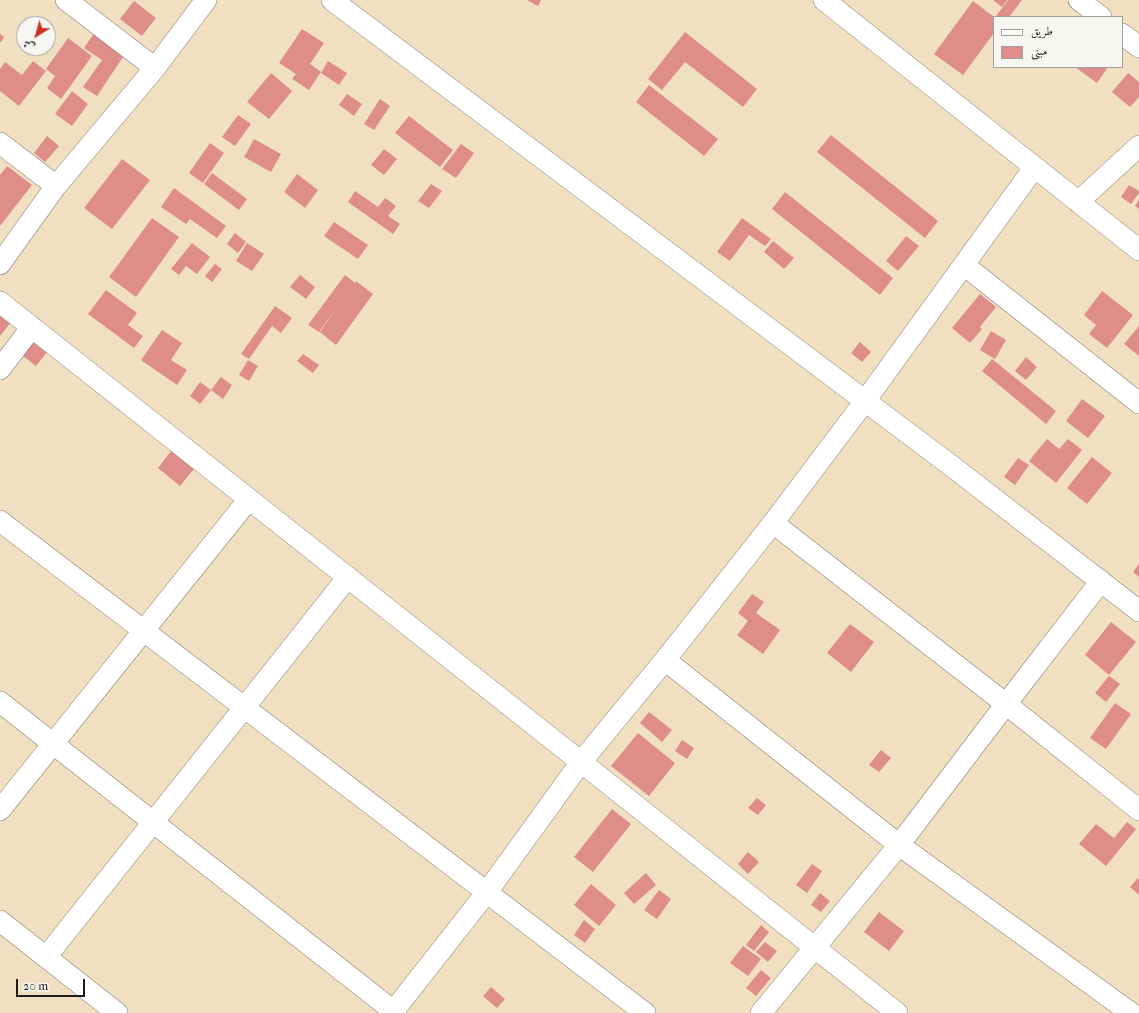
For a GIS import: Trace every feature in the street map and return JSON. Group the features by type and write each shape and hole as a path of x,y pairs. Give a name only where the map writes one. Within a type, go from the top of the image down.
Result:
{"street":[{"path":"66,0 155,68"},
{"path":"0,264 56,186 155,68 206,0"},
{"path":"332,0 953,467 1139,610"},
{"path":"824,0 1139,250"},
{"path":"1079,0 1100,16"},
{"path":"1123,35 1139,47"},
{"path":"0,143 56,186"},
{"path":"1078,202 1139,146"},
{"path":"0,702 394,1012 486,892 581,762 665,660 773,524 865,402 1034,168"},
{"path":"964,265 1139,403"},
{"path":"0,302 897,1013"},
{"path":"0,369 32,327"},
{"path":"0,810 249,499"},
{"path":"0,521 645,1013"},
{"path":"773,524 1006,704 1139,810"},
{"path":"46,957 348,577"},
{"path":"761,1013 899,845 1101,581"},
{"path":"665,660 899,845 1130,1013"},
{"path":"0,921 117,1013"}],"building":[{"path":"527,0 541,0 538,6"},
{"path":"993,0 1007,0 1002,7"},
{"path":"1008,0 1022,0 1010,16 996,16"},
{"path":"134,1 156,18 142,36 120,19"},
{"path":"973,1 993,16 993,34 963,75 934,54"},
{"path":"99,26 127,51 97,96 83,87 102,60 84,48"},
{"path":"302,29 324,43 310,64 321,72 309,90 292,79 296,74 279,63"},
{"path":"685,32 757,89 743,107 685,62 662,90 648,79"},
{"path":"0,34 4,37 0,43"},
{"path":"68,38 92,56 61,99 47,88 55,76 46,69"},
{"path":"33,61 46,71 19,106 0,91 0,69 5,62 22,75"},
{"path":"328,61 347,73 339,85 321,73"},
{"path":"1076,68 1107,68 1097,83"},
{"path":"271,73 292,91 269,119 247,102"},
{"path":"1128,73 1139,82 1139,97 1130,107 1112,92"},
{"path":"649,85 718,139 704,156 636,102"},
{"path":"72,91 88,104 72,126 55,114"},
{"path":"347,94 362,104 354,116 339,105"},
{"path":"380,99 390,106 374,130 364,124"},
{"path":"238,115 251,124 235,146 222,137"},
{"path":"409,116 453,150 440,167 395,133"},
{"path":"831,135 938,221 925,238 817,152"},
{"path":"47,136 59,146 45,162 34,153"},
{"path":"254,139 281,154 271,172 244,157"},
{"path":"210,143 224,153 203,183 189,173"},
{"path":"461,144 474,153 456,178 442,169"},
{"path":"384,149 397,159 384,175 371,165"},
{"path":"122,159 150,180 112,229 84,208"},
{"path":"7,166 32,185 0,226 0,175"},
{"path":"212,173 247,199 239,210 204,184"},
{"path":"297,174 318,190 305,208 284,192"},
{"path":"431,184 442,191 429,208 418,201"},
{"path":"1129,185 1139,191 1131,204 1121,197"},
{"path":"174,188 226,226 217,238 190,219 186,224 161,207"},
{"path":"355,191 378,207 385,198 396,206 388,216 400,224 393,234 348,202"},
{"path":"785,192 893,278 880,295 772,209"},
{"path":"1139,200 1139,209 1135,206"},
{"path":"152,218 179,237 136,297 109,277"},
{"path":"742,218 771,239 765,246 749,235 730,261 717,252"},
{"path":"334,222 368,245 358,259 324,236"},
{"path":"235,233 246,242 238,253 227,244"},
{"path":"906,236 919,246 898,271 886,261"},
{"path":"773,241 794,258 784,269 764,252"},
{"path":"192,243 210,257 197,274 186,266 179,275 171,269"},
{"path":"247,243 264,254 252,271 236,261"},
{"path":"215,264 222,269 212,282 205,276"},
{"path":"300,275 315,287 306,299 290,287"},
{"path":"345,275 355,283 356,281 373,294 336,345 320,332 337,307 319,332 308,325"},
{"path":"106,290 137,313 128,325 143,336 134,348 88,314"},
{"path":"1102,291 1133,315 1107,348 1089,334 1096,325 1084,315"},
{"path":"980,294 996,307 980,327 982,329 970,343 952,328"},
{"path":"275,306 292,318 281,333 272,326 249,359 241,354"},
{"path":"0,311 12,321 0,336"},
{"path":"1139,326 1139,356 1124,344"},
{"path":"162,330 182,343 171,360 187,370 177,385 141,360"},
{"path":"991,331 1006,340 995,359 980,350"},
{"path":"34,334 51,347 36,366 19,353"},
{"path":"860,342 871,352 862,362 851,353"},
{"path":"303,354 319,365 313,373 297,361"},
{"path":"1026,357 1037,367 1026,380 1015,371"},
{"path":"992,359 1056,411 1046,424 982,371"},
{"path":"248,360 258,366 249,381 239,375"},
{"path":"221,377 232,385 223,399 211,390"},
{"path":"200,382 211,390 200,404 190,396"},
{"path":"1082,399 1105,416 1088,438 1066,421"},
{"path":"1047,439 1059,449 1068,439 1082,450 1056,483 1029,461"},
{"path":"175,446 198,464 180,486 158,468"},
{"path":"1092,457 1112,473 1087,504 1067,488"},
{"path":"1018,458 1029,465 1015,485 1004,477"},
{"path":"1139,564 1139,577 1133,572"},
{"path":"752,594 764,602 756,613 780,630 763,654 737,635 748,621 738,613"},
{"path":"1111,622 1136,642 1109,675 1085,655"},
{"path":"850,624 874,642 851,672 827,653"},
{"path":"1109,676 1120,684 1106,702 1095,693"},
{"path":"1115,703 1131,714 1106,749 1090,738"},
{"path":"649,712 672,730 662,742 640,723"},
{"path":"638,733 675,763 649,796 611,766"},
{"path":"682,740 694,748 687,759 675,751"},
{"path":"881,750 891,758 879,772 869,765"},
{"path":"757,798 766,805 758,815 748,808"},
{"path":"612,809 631,824 593,872 574,857"},
{"path":"1127,822 1136,829 1106,866 1079,844 1096,824 1114,838"},
{"path":"748,852 759,862 748,874 738,864"},
{"path":"812,864 822,871 807,893 796,885"},
{"path":"646,873 656,885 634,904 624,893"},
{"path":"1138,878 1139,880 1139,895 1130,887"},
{"path":"591,884 616,905 599,926 574,905"},
{"path":"659,890 671,899 657,919 644,910"},
{"path":"820,893 830,901 821,912 811,905"},
{"path":"879,912 904,931 889,951 864,932"},
{"path":"584,920 595,929 585,943 574,935"},
{"path":"761,925 769,932 754,951 746,945"},
{"path":"765,942 777,951 768,962 756,952"},
{"path":"743,946 761,959 748,976 730,963"},
{"path":"761,970 771,978 756,996 746,988"},
{"path":"491,987 505,999 497,1008 483,996"}]}
